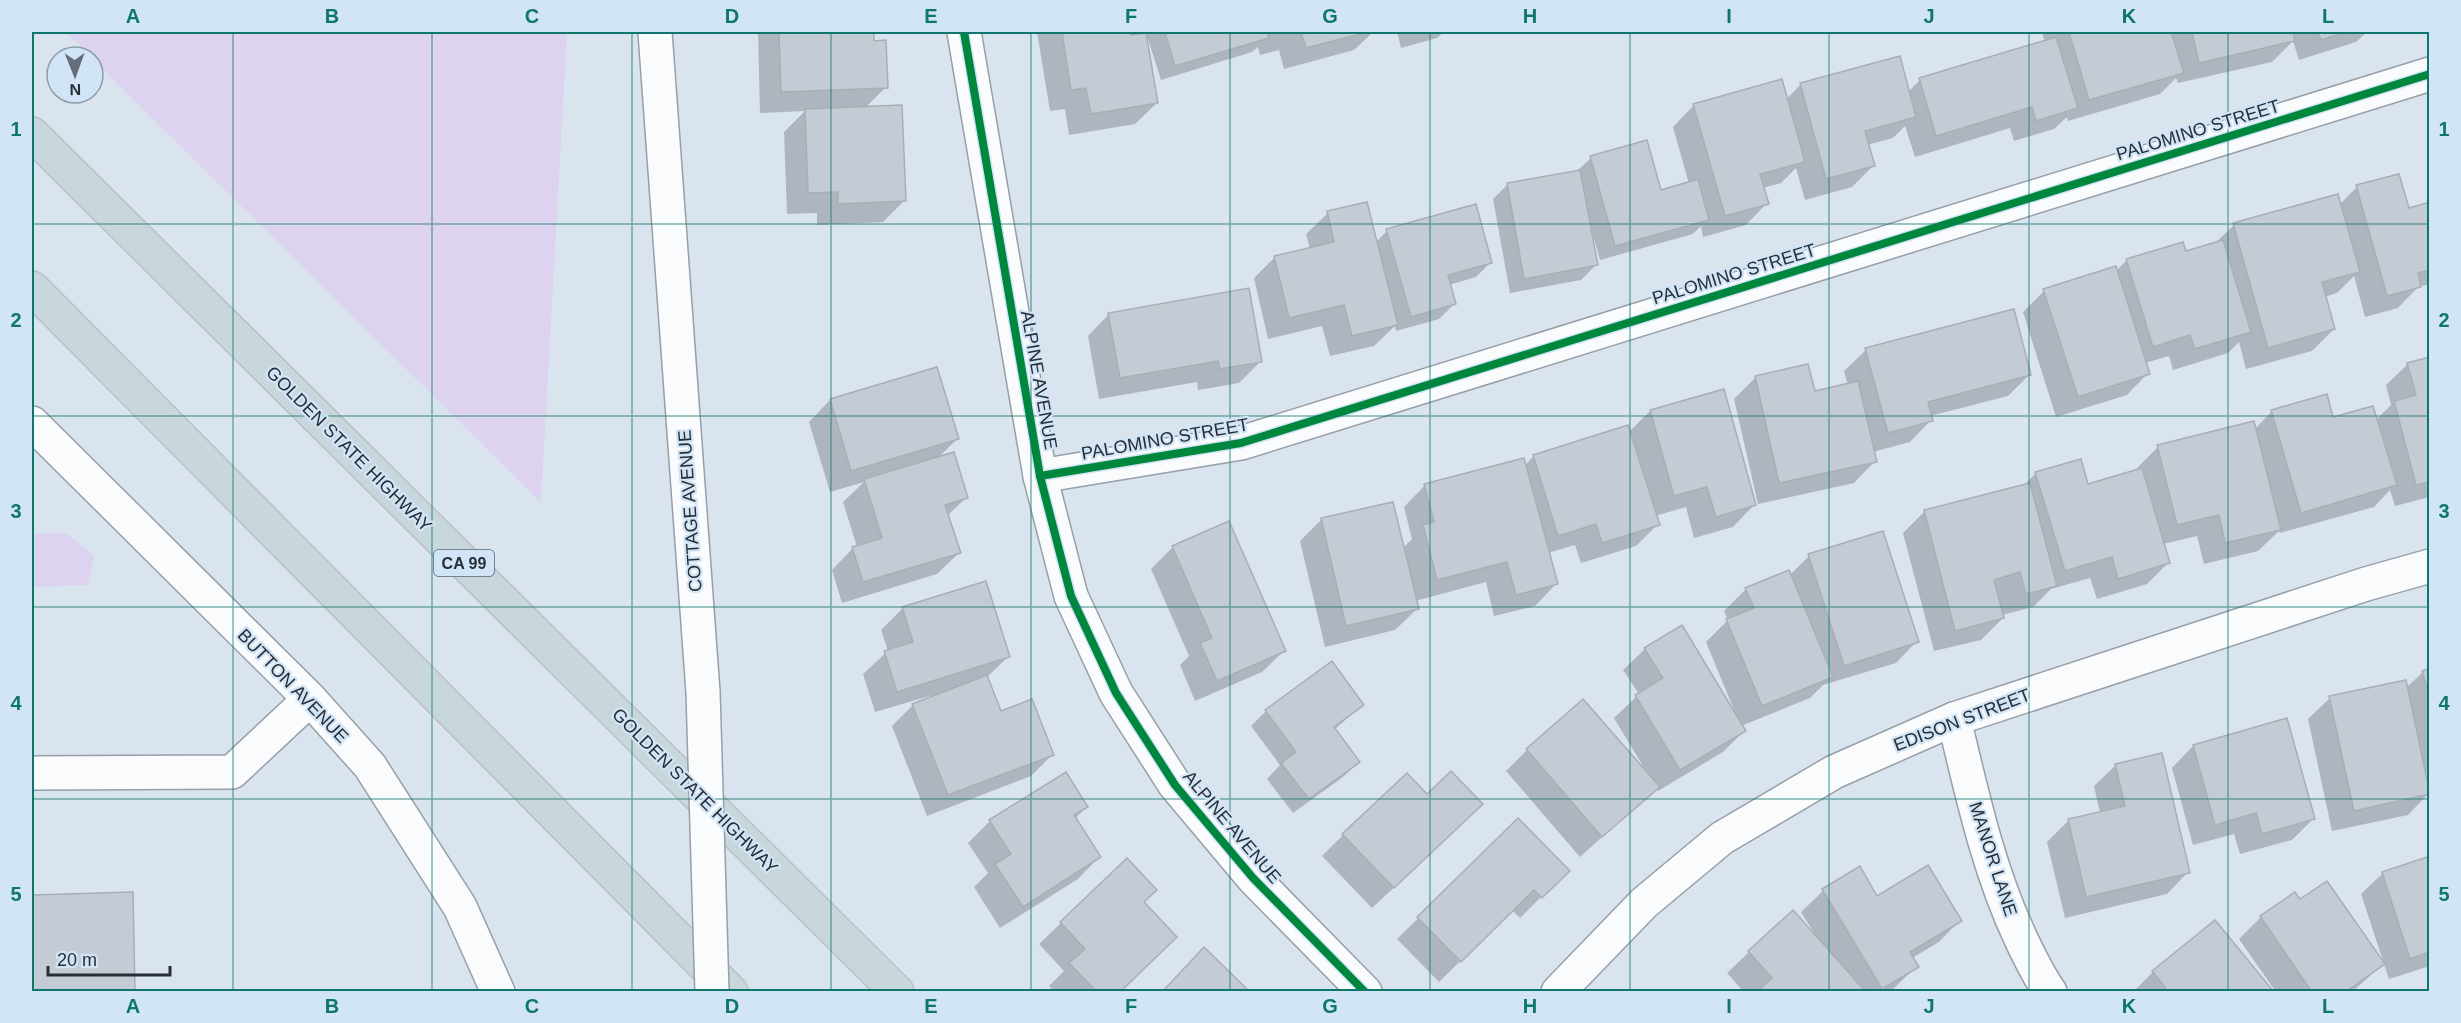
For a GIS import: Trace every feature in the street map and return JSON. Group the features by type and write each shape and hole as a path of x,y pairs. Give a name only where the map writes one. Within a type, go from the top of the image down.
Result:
{"highway":[{"name":"GOLDEN STATE HIGHWAY","path":"32,134 897,992"},
{"path":"32,288 731,992"}],"street":[{"name":"COTTAGE AVENUE","path":"656,32 703,692 712,992"},
{"name":"ALPINE AVENUE","path":"964,32 1040,476 1071,596 1116,693 1175,785 1253,878 1365,992"},
{"name":"PALOMINO STREET","path":"1040,476 1241,443 2430,74"},
{"name":"BUTTON AVENUE","path":"32,423 310,699 370,766 460,907 498,992"},
{"name":"EDISON STREET","path":"1558,992 1644,903 1722,838 1833,772 1954,719 2355,588 2430,566"},
{"path":"32,773 232,772 310,699"},
{"name":"MANOR LANE","path":"1954,719 1985,845 2004,902 2039,977 2050,992"}],"shaded area":[{"path":"65,32 567,32 541,502 105,72 105,45 80,45"},
{"path":"66,533 94,556 88,585 32,587 32,534"}],"building":[{"path":"779,32 874,32 874,41 886,40 888,88 781,92"},
{"path":"1062,32 1131,32 1131,35 1146,33 1158,103 1091,114 1086,88 1071,90"},
{"path":"1165,32 1267,32 1269,38 1175,66"},
{"path":"1301,32 1368,32 1306,48"},
{"path":"2069,32 2171,32 2184,73 2089,100"},
{"path":"2192,32 2293,32 2295,41 2199,63"},
{"path":"2318,32 2346,32 2321,40"},
{"path":"2056,37 2078,108 2036,121 2032,107 1936,136 1919,78"},
{"path":"1900,56 1916,117 1865,131 1875,166 1826,179 1800,83"},
{"path":"1782,79 1805,162 1760,174 1769,204 1725,216 1693,104"},
{"path":"902,105 906,201 838,204 838,192 808,193 805,109"},
{"path":"1647,140 1661,190 1698,179 1709,220 1615,246 1590,156"},
{"path":"1580,170 1598,265 1524,279 1507,183"},
{"path":"2399,174 2409,208 2430,202 2430,270 2418,273 2421,287 2387,296 2356,185"},
{"path":"2338,194 2360,272 2322,282 2335,329 2268,348 2233,223"},
{"path":"1367,202 1398,325 1352,336 1344,305 1289,318 1274,256 1334,242 1327,211"},
{"path":"1476,204 1492,263 1448,275 1456,304 1411,317 1386,229"},
{"path":"2223,240 2251,332 2195,349 2190,335 2153,347 2126,259 2183,242 2186,251"},
{"path":"2116,266 2150,374 2078,397 2043,289"},
{"path":"1249,288 1262,362 1220,369 1218,361 1120,378 1108,313"},
{"path":"2014,309 2031,375 1928,402 1933,421 1888,433 1865,348"},
{"path":"2430,357 2430,482 2416,485 2394,401 2416,395 2407,363"},
{"path":"1808,364 1815,391 1858,381 1877,462 1779,483 1755,376"},
{"path":"937,367 959,439 851,471 830,399"},
{"path":"1724,389 1756,505 1716,517 1707,487 1674,496 1650,410"},
{"path":"2327,394 2333,417 2373,406 2397,485 2301,513 2271,410"},
{"path":"2254,421 2281,530 2225,543 2219,515 2177,525 2157,445"},
{"path":"1628,425 1660,525 1602,543 1596,524 1558,536 1533,455"},
{"path":"954,452 968,498 945,505 961,553 863,582 852,547 882,538 864,479"},
{"path":"1524,458 1558,584 1516,595 1507,562 1437,580 1423,525 1434,522 1424,484"},
{"path":"2081,459 2088,484 2142,468 2170,563 2118,579 2112,557 2065,571 2035,472"},
{"path":"2030,483 2057,586 2026,594 2020,572 1994,580 2004,618 1955,631 1924,510"},
{"path":"1393,502 1419,609 1346,626 1321,518"},
{"path":"1229,521 1286,651 1217,681 1200,643 1212,638 1172,546"},
{"path":"1883,531 1919,642 1844,666 1808,554"},
{"path":"1789,570 1833,677 1762,706 1726,619 1754,608 1745,588"},
{"path":"986,581 1010,657 897,692 884,651 913,642 902,607"},
{"path":"1682,625 1746,731 1680,770 1635,695 1663,678 1644,648"},
{"path":"1332,661 1364,705 1334,727 1360,762 1309,799 1281,763 1296,752 1265,710"},
{"path":"2430,668 2430,698 2422,671"},
{"path":"987,675 1001,711 1032,699 1054,755 948,795 912,704"},
{"path":"2406,680 2430,794 2354,811 2329,696"},
{"path":"1583,699 1660,787 1602,837 1526,749"},
{"path":"2287,718 2315,819 2262,834 2256,813 2215,825 2193,745"},
{"path":"2162,753 2190,873 2086,897 2068,819 2125,806 2115,764"},
{"path":"1451,771 1483,804 1394,888 1342,834 1407,773 1427,794"},
{"path":"1066,772 1088,807 1074,815 1101,857 1023,907 995,864 1011,854 989,820"},
{"path":"1518,818 1570,871 1542,898 1534,890 1461,962 1417,917"},
{"path":"2430,856 2430,952 2410,959 2382,872"},
{"path":"1127,858 1157,890 1144,902 1177,937 1120,992 1097,992 1069,963 1085,949 1060,922"},
{"path":"1928,865 1962,921 1910,952 1919,967 1882,989 1822,889 1860,866 1877,896"},
{"path":"2327,881 2385,964 2345,992 2312,992 2260,916 2295,892 2300,899"},
{"path":"133,892 135,992 32,992 32,895"},
{"path":"1793,910 1866,992 1757,992 1772,978 1748,951"},
{"path":"2215,920 2274,992 2169,992 2152,971"},
{"path":"1204,947 1250,992 1162,992"}],"cycle path":[{"path":"964,32 1040,476 1071,596 1116,693 1175,785 1253,878 1365,992"},
{"path":"1040,476 1241,443 2430,74"}]}
